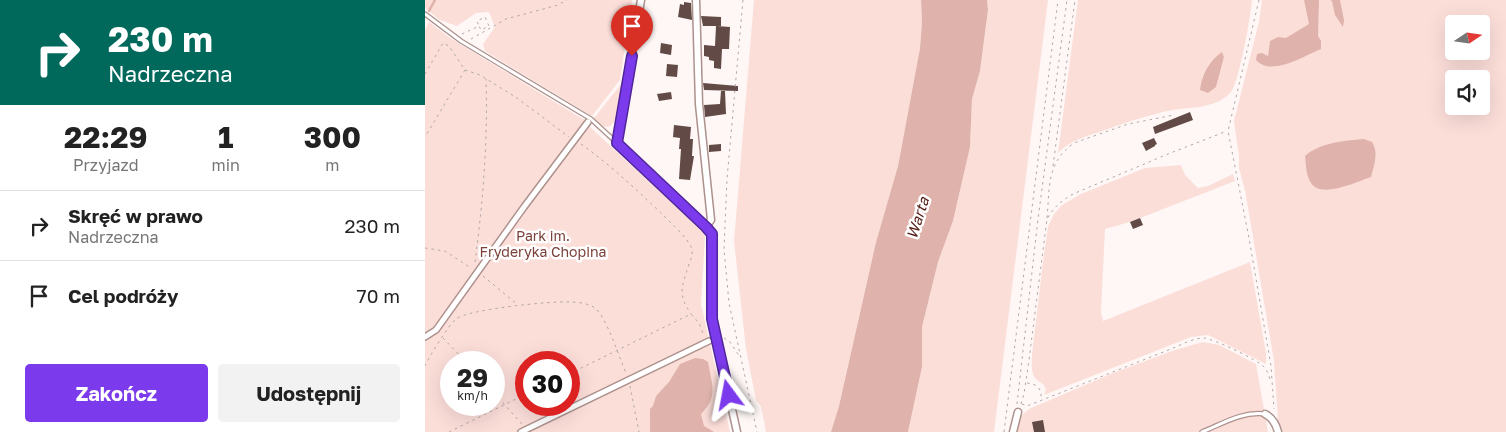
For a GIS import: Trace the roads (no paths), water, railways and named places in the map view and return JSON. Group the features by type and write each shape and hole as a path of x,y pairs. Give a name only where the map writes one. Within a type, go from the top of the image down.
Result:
{"street":[{"path":"641,0 617,143 712,234 712,319 737,432"},
{"path":"696,0 699,104 711,220 706,227"},
{"path":"425,337 436,330 524,207 588,122"},
{"path":"521,432 707,342"},
{"path":"1013,432 1018,412"},
{"path":"1265,414 1271,416 1277,428"}],"lane":[{"path":"425,14 464,43 591,119 617,143"},
{"path":"1202,432 1241,415 1254,412 1265,414"}],"water":[{"name":"Warta","path":"921,0 987,0 988,10 980,71 972,99 970,147 953,221 938,262 922,327 922,367 908,432 831,432 839,406 876,242 898,166 920,48"},
{"path":"1304,0 1319,0 1318,36 1321,41 1321,49 1288,64 1279,66 1262,65 1256,60 1257,54 1262,53 1268,56 1270,41 1278,37 1286,38 1309,24"},
{"path":"1330,0 1340,0 1344,20 1343,27 1335,15 1332,1"},
{"path":"1222,52 1224,57 1216,87 1208,93 1200,90 1207,68 1213,59"},
{"path":"1364,139 1372,142 1375,150 1371,177 1339,188 1322,190 1316,188 1311,183 1307,173 1305,156 1311,151 1325,145"},
{"path":"695,358 708,362 713,392 710,403 701,414 704,426 714,432 650,432 650,409 656,396 669,382 680,364"}],"waterway":[{"path":"429,11 435,0"}],"park label":[{"name":"Park im. Fryderyka Chopina","path":"543,244"}]}
